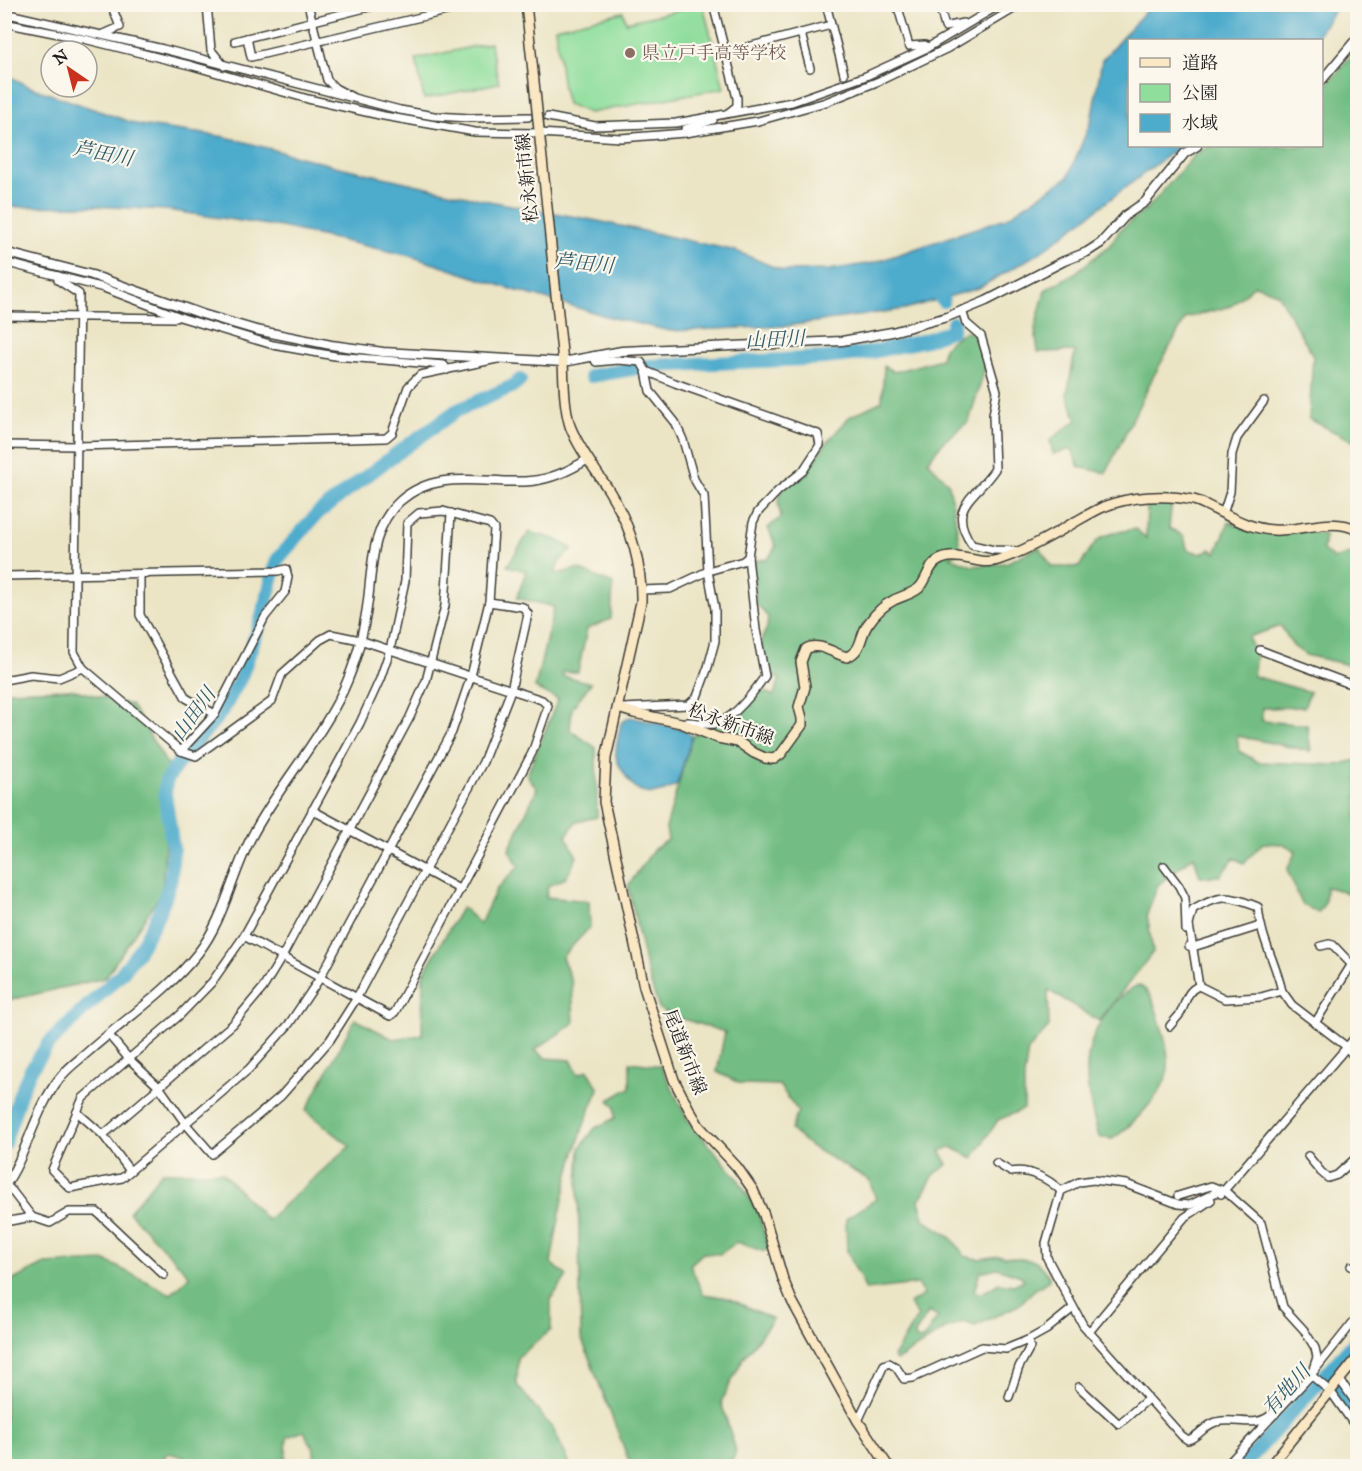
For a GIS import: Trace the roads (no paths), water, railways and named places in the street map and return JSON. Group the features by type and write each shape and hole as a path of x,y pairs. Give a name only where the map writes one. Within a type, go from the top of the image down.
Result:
{"main road":[{"name":"松永新市線","path":"526,4 564,387 570,424 627,524 639,562 641,602 618,708 681,723 718,738 738,742 754,753 774,759 781,754 802,725 799,707 805,687 801,662 806,648 818,646 847,657 854,654 860,647 863,632 868,623 894,600 919,588 926,580 930,568 937,561 956,556 996,561 1042,540 1104,506 1154,497 1195,500 1252,527 1275,531 1323,524 1347,524 1358,530"},
{"name":"尾道新市線","path":"618,708 606,758 604,802 644,987 674,1080 699,1126 737,1167 753,1190 764,1215 792,1301 858,1421 888,1467"},
{"path":"1270,1467 1358,1357"}],"street":[{"path":"104,34 120,27 111,4"},
{"path":"207,4 211,50 224,66"},
{"path":"308,4 327,80 335,88 384,113 384,116"},
{"path":"235,41 381,4"},
{"path":"246,38 251,57 476,4"},
{"path":"685,133 685,129 725,116 737,106 713,4"},
{"path":"897,4 909,46 925,45 927,48"},
{"path":"939,4 945,27 969,22"},
{"path":"548,117 595,126 676,123 725,116 792,102 866,76 927,48 1001,4"},
{"path":"4,23 84,39 193,66 308,99 384,116 476,132 539,137 621,138 685,133 758,121 826,102 879,81 948,48 1022,4"},
{"path":"828,5 831,26 844,74"},
{"path":"4,13 104,34 363,102 434,116 528,117"},
{"path":"725,53 831,26"},
{"path":"801,33 810,68"},
{"path":"1323,79 1358,37"},
{"path":"4,252 92,275 202,314 256,330 331,345 383,352 563,362 622,351 842,341 892,332 947,317 986,301 1064,261 1087,252 1101,243 1126,215 1144,202 1185,153 1195,147"},
{"path":"4,262 104,288 183,318 273,345 335,356 444,365 447,370"},
{"path":"58,276 57,280 79,294 74,652 83,668 181,751 196,756 272,701 282,675 320,640 331,634 360,640 471,676 542,700 548,706 532,753 461,890 395,1012 390,1016 244,936"},
{"path":"962,310 966,323 981,336 998,391 993,415 995,469 966,500 960,520 964,533 972,545 994,550 1018,551"},
{"path":"4,316 183,318"},
{"path":"593,356 596,362 618,360 640,362 646,371 650,391 675,422 683,440 694,479 704,496 708,571 715,609 714,641 708,667 697,697 688,705 618,708"},
{"path":"4,445 77,446 386,438 392,433 408,387 420,375 496,361 499,357"},
{"path":"646,371 818,434 820,445 803,471 778,491 758,512 753,522 748,557 756,630 765,676 751,695 724,720 713,724 688,721 681,723"},
{"path":"1223,514 1230,492 1232,454 1237,438 1264,401"},
{"path":"32,1217 12,1191 5,1186 17,1169 44,1102 60,1077 178,976 199,952 213,929 252,837 337,702 351,672 366,613 372,556 378,533 392,508 403,498 431,482 446,479 501,481 543,479 572,469 588,459"},
{"path":"443,510 451,513 490,524 494,529 489,602 471,676 452,732 320,978 289,1024 249,1070 122,1178 70,1188 52,1170 83,1098 180,1016 212,982 244,936 360,723 390,650 405,581 407,523 418,513 443,510"},
{"path":"103,1136 233,1024 263,988 282,957 410,717 426,681 444,606 451,513"},
{"path":"641,590 670,589 708,571 743,561 748,557"},
{"path":"4,576 278,571 286,569 288,577 285,592 265,617 215,714 181,751"},
{"path":"140,574 140,615 186,698 215,714"},
{"path":"108,1034 129,1059 160,1088 185,1123 212,1154 282,1096 330,1040 356,999 483,762 511,690 528,614 523,607 489,602"},
{"path":"1260,650 1358,687"},
{"path":"4,680 31,675 58,678 83,668"},
{"path":"312,810 461,890"},
{"path":"1164,866 1185,898 1188,946 1193,947 1260,926"},
{"path":"1199,986 1190,925 1192,910 1211,900 1231,897 1258,907 1260,926 1282,990 1292,1005 1347,1047 1358,1063"},
{"path":"1315,1023 1355,964 1333,945 1322,946"},
{"path":"1199,986 1225,999 1261,997 1282,990"},
{"path":"1170,1026 1180,1014 1185,999 1194,988 1199,986"},
{"path":"1089,1332 1184,1218 1223,1191 1358,1034"},
{"path":"77,1112 103,1136 130,1171"},
{"path":"1308,1156 1328,1178 1338,1175 1358,1156"},
{"path":"996,1163 1011,1172 1018,1170 1050,1180 1061,1191"},
{"path":"1223,1191 1190,1205 1178,1204 1126,1184 1093,1180 1078,1182 1061,1191 1046,1243 1047,1258 1073,1308 1089,1332 1182,1436 1188,1440 1195,1438 1206,1425 1234,1419 1254,1422 1265,1420 1275,1414"},
{"path":"1178,1196 1211,1186 1223,1191 1261,1223 1283,1307 1304,1330 1315,1348 1317,1357 1311,1375"},
{"path":"4,1222 32,1217 50,1223 69,1212 97,1212 164,1275"},
{"path":"858,1421 884,1365 889,1363 896,1366 904,1379 913,1378 982,1347 1005,1349 1028,1340 1046,1330 1073,1308"},
{"path":"1226,1467 1311,1375 1358,1316"},
{"path":"1009,1397 1019,1367 1030,1347 1028,1340"},
{"path":"1311,1375 1334,1386 1358,1407"},
{"path":"1334,1386 1358,1430"},
{"path":"1078,1387 1119,1424 1148,1399"}],"water":[{"name":"芦田川","path":"1151,5 1338,5 1315,39 1128,39 1128,147 1179,147 1041,252 979,288 905,309 787,326 670,331 617,319 514,290 410,256 281,227 166,210 93,206 5,207 4,73 39,90 39,99 64,99 139,125 226,137 335,166 489,201 598,221 736,251 783,271 829,270 873,263 1006,218 1068,177 1091,121 1102,60"},
{"path":"630,717 682,729 692,736 677,785 663,792 650,794 632,785 627,778 618,763 616,753 621,723"}],"waterway":[{"name":"山田川","path":"932,283 943,301"},
{"name":"山田川","path":"591,376 649,366 825,358 868,353 926,340 952,330 953,323"},
{"name":"山田川","path":"4,1144 21,1091 30,1071 49,1043 121,974 137,953 154,923 171,878 173,849 165,794 166,782 175,767 223,710 241,677 262,617 277,560 318,513 393,456 456,411 511,387 520,380"},
{"name":"有地川","path":"1243,1466 1358,1339"},
{"path":"1329,1375 1358,1416"}],"place":[{"name":"県立戸手高等学校","path":"630,53"}]}
